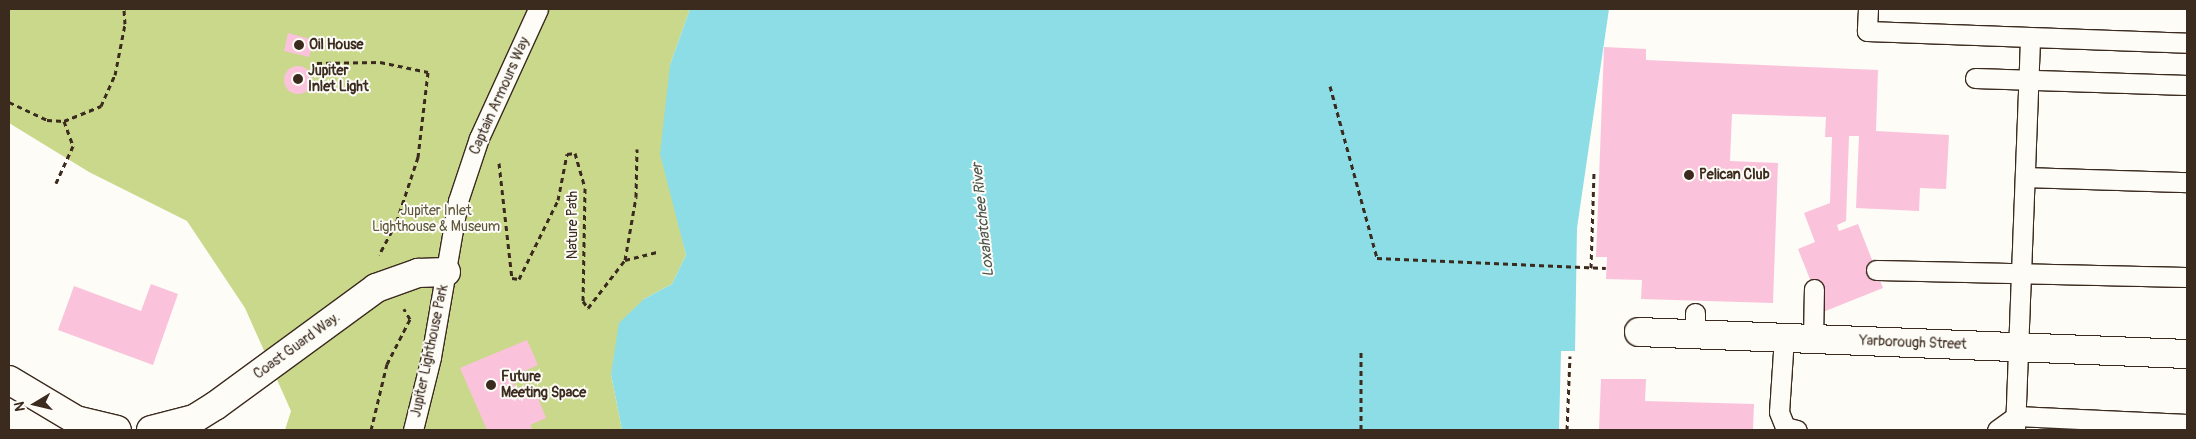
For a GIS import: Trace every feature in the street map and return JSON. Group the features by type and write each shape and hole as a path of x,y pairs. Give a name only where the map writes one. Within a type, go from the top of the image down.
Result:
{"street":[{"name":"Coast Guard Way.","path":"151,430 194,418 215,406 389,282 418,273 446,272"},
{"name":"Yarborough Street","path":"1639,332 1695,323 1784,337 1813,339 2187,354"},
{"path":"9,380 76,420 117,430"}],"lane":[{"name":"Captain Armours Way","path":"446,272 458,201 482,132 538,9"},
{"path":"1868,9 1867,31 2187,43"},
{"path":"2016,423 2030,37"},
{"path":"1975,78 2187,85"},
{"path":"2025,177 2187,182"},
{"path":"1876,270 2187,277"},
{"name":"Jupiter Lighthouse Park","path":"414,430 446,272"},
{"path":"1813,339 1814,289"},
{"path":"1784,337 1779,412 1785,428 1797,430"},
{"path":"1997,430 2016,423 2187,424"}],"path":[{"path":"9,102 47,120 64,121 100,106 114,75 126,24 124,9"},
{"path":"317,63 380,62 428,72 418,156 396,222 376,259 410,319 387,364 371,430"},
{"path":"1330,86 1377,258 1606,268"},
{"path":"56,183 72,146 64,121"},
{"name":"Nature Path","path":"482,132 496,145 512,278 519,279 558,200 567,154 574,153 585,188 583,301 588,308 625,260 636,197 637,149"},
{"path":"1591,268 1594,172"},
{"path":"625,260 658,252"},
{"path":"1361,349 1361,430"},
{"path":"1567,430 1570,356"}],"green space":[{"name":"Jupiter Inlet Lighthouse & Museum","path":"9,9 690,9 670,65 676,212 686,255 672,284 644,299 611,374 622,430 285,430 291,411 245,308 187,221 89,172 9,123"}],"water":[{"name":"Loxahatchee River","path":"690,9 1609,9 1577,228 1575,351 1561,351 1559,430 622,430 611,374 619,323 644,299 672,284 686,255 660,154 670,65"}],"building":[{"name":"Oil House","path":"288,33 314,40 309,57 284,51"},
{"name":"Pelican Club","path":"1604,47 1646,49 1646,60 1878,70 1876,131 1949,135 1946,189 1920,188 1919,211 1856,208 1859,136 1849,136 1846,221 1837,225 1839,231 1858,224 1883,288 1823,312 1798,249 1815,242 1804,213 1830,203 1832,137 1825,137 1826,117 1732,114 1730,161 1778,163 1773,303 1641,299 1642,280 1606,279 1607,257 1596,257"},
{"name":"Jupiter Inlet Light","path":"298,66 308,70 312,80 308,90 298,94 288,90 284,80 288,70"},
{"path":"151,284 178,294 153,365 58,330 74,286 141,311"},
{"name":"Future Meeting Space","path":"527,340 538,365 511,377 521,400 536,393 546,418 530,425 533,430 487,430 460,368"},
{"path":"1601,379 1646,379 1645,401 1754,404 1753,430 1599,430"}],"place":[{"name":"Oil House","path":"299,45"},
{"name":"Jupiter Inlet Light","path":"298,79"},
{"name":"Pelican Club","path":"1689,175"},
{"name":"Future Meeting Space","path":"491,385"}]}
